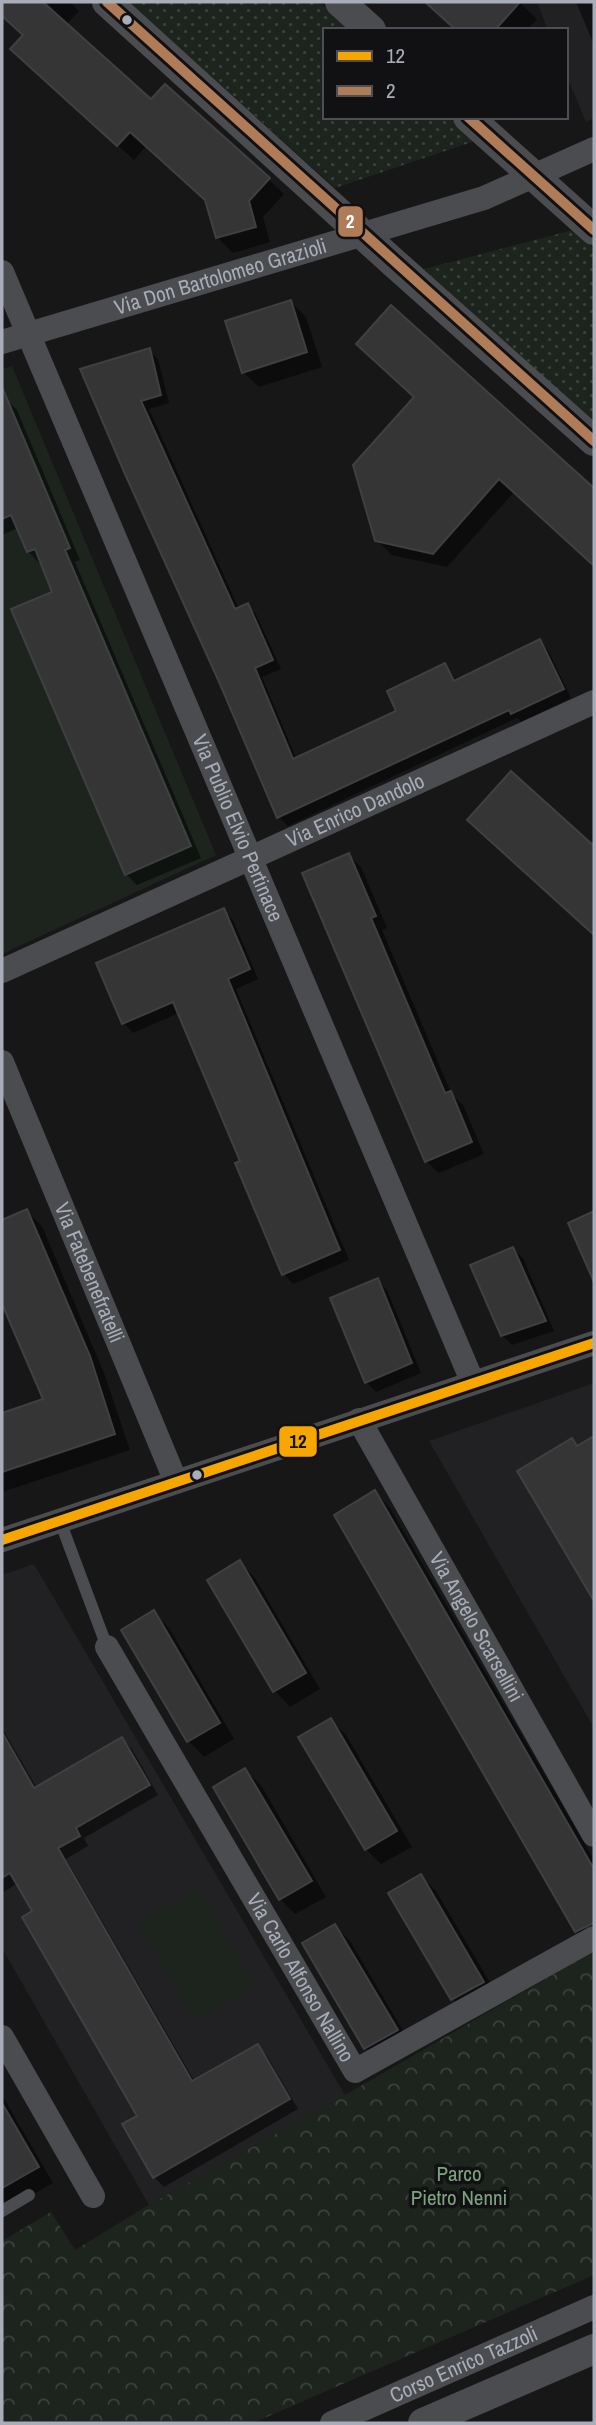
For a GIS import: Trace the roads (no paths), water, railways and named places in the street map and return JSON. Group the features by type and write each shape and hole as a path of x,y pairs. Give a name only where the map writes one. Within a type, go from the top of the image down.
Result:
{"street":[{"path":"107,2 594,441"},
{"path":"340,2 369,28"},
{"path":"470,119 594,230"},
{"name":"Via Don Bartolomeo Grazioli","path":"2,342 484,198 594,149"},
{"name":"Via Publio Elvio Pertinace","path":"2,272 473,1384"},
{"name":"Via Enrico Dandolo","path":"2,971 594,702"},
{"name":"Via Fatebenefratelli","path":"2,1062 176,1482"},
{"path":"2,1540 594,1343"},
{"name":"Via Angelo Scarsellini","path":"359,1420 594,1835"},
{"name":"Via Carlo Alfonso Nallino","path":"107,1647 355,2071 594,1938"},
{"path":"2,2037 93,2196"},
{"name":"Corso Enrico Tazzoli","path":"332,2423 594,2307"},
{"name":"Corso Enrico Tazzoli","path":"423,2423 594,2349"}],"lane":[{"path":"60,1521 107,1647"},
{"path":"2,2211 29,2195"}],"park label":[{"name":"Parco Pietro Nenni","path":"459,2186"}]}
